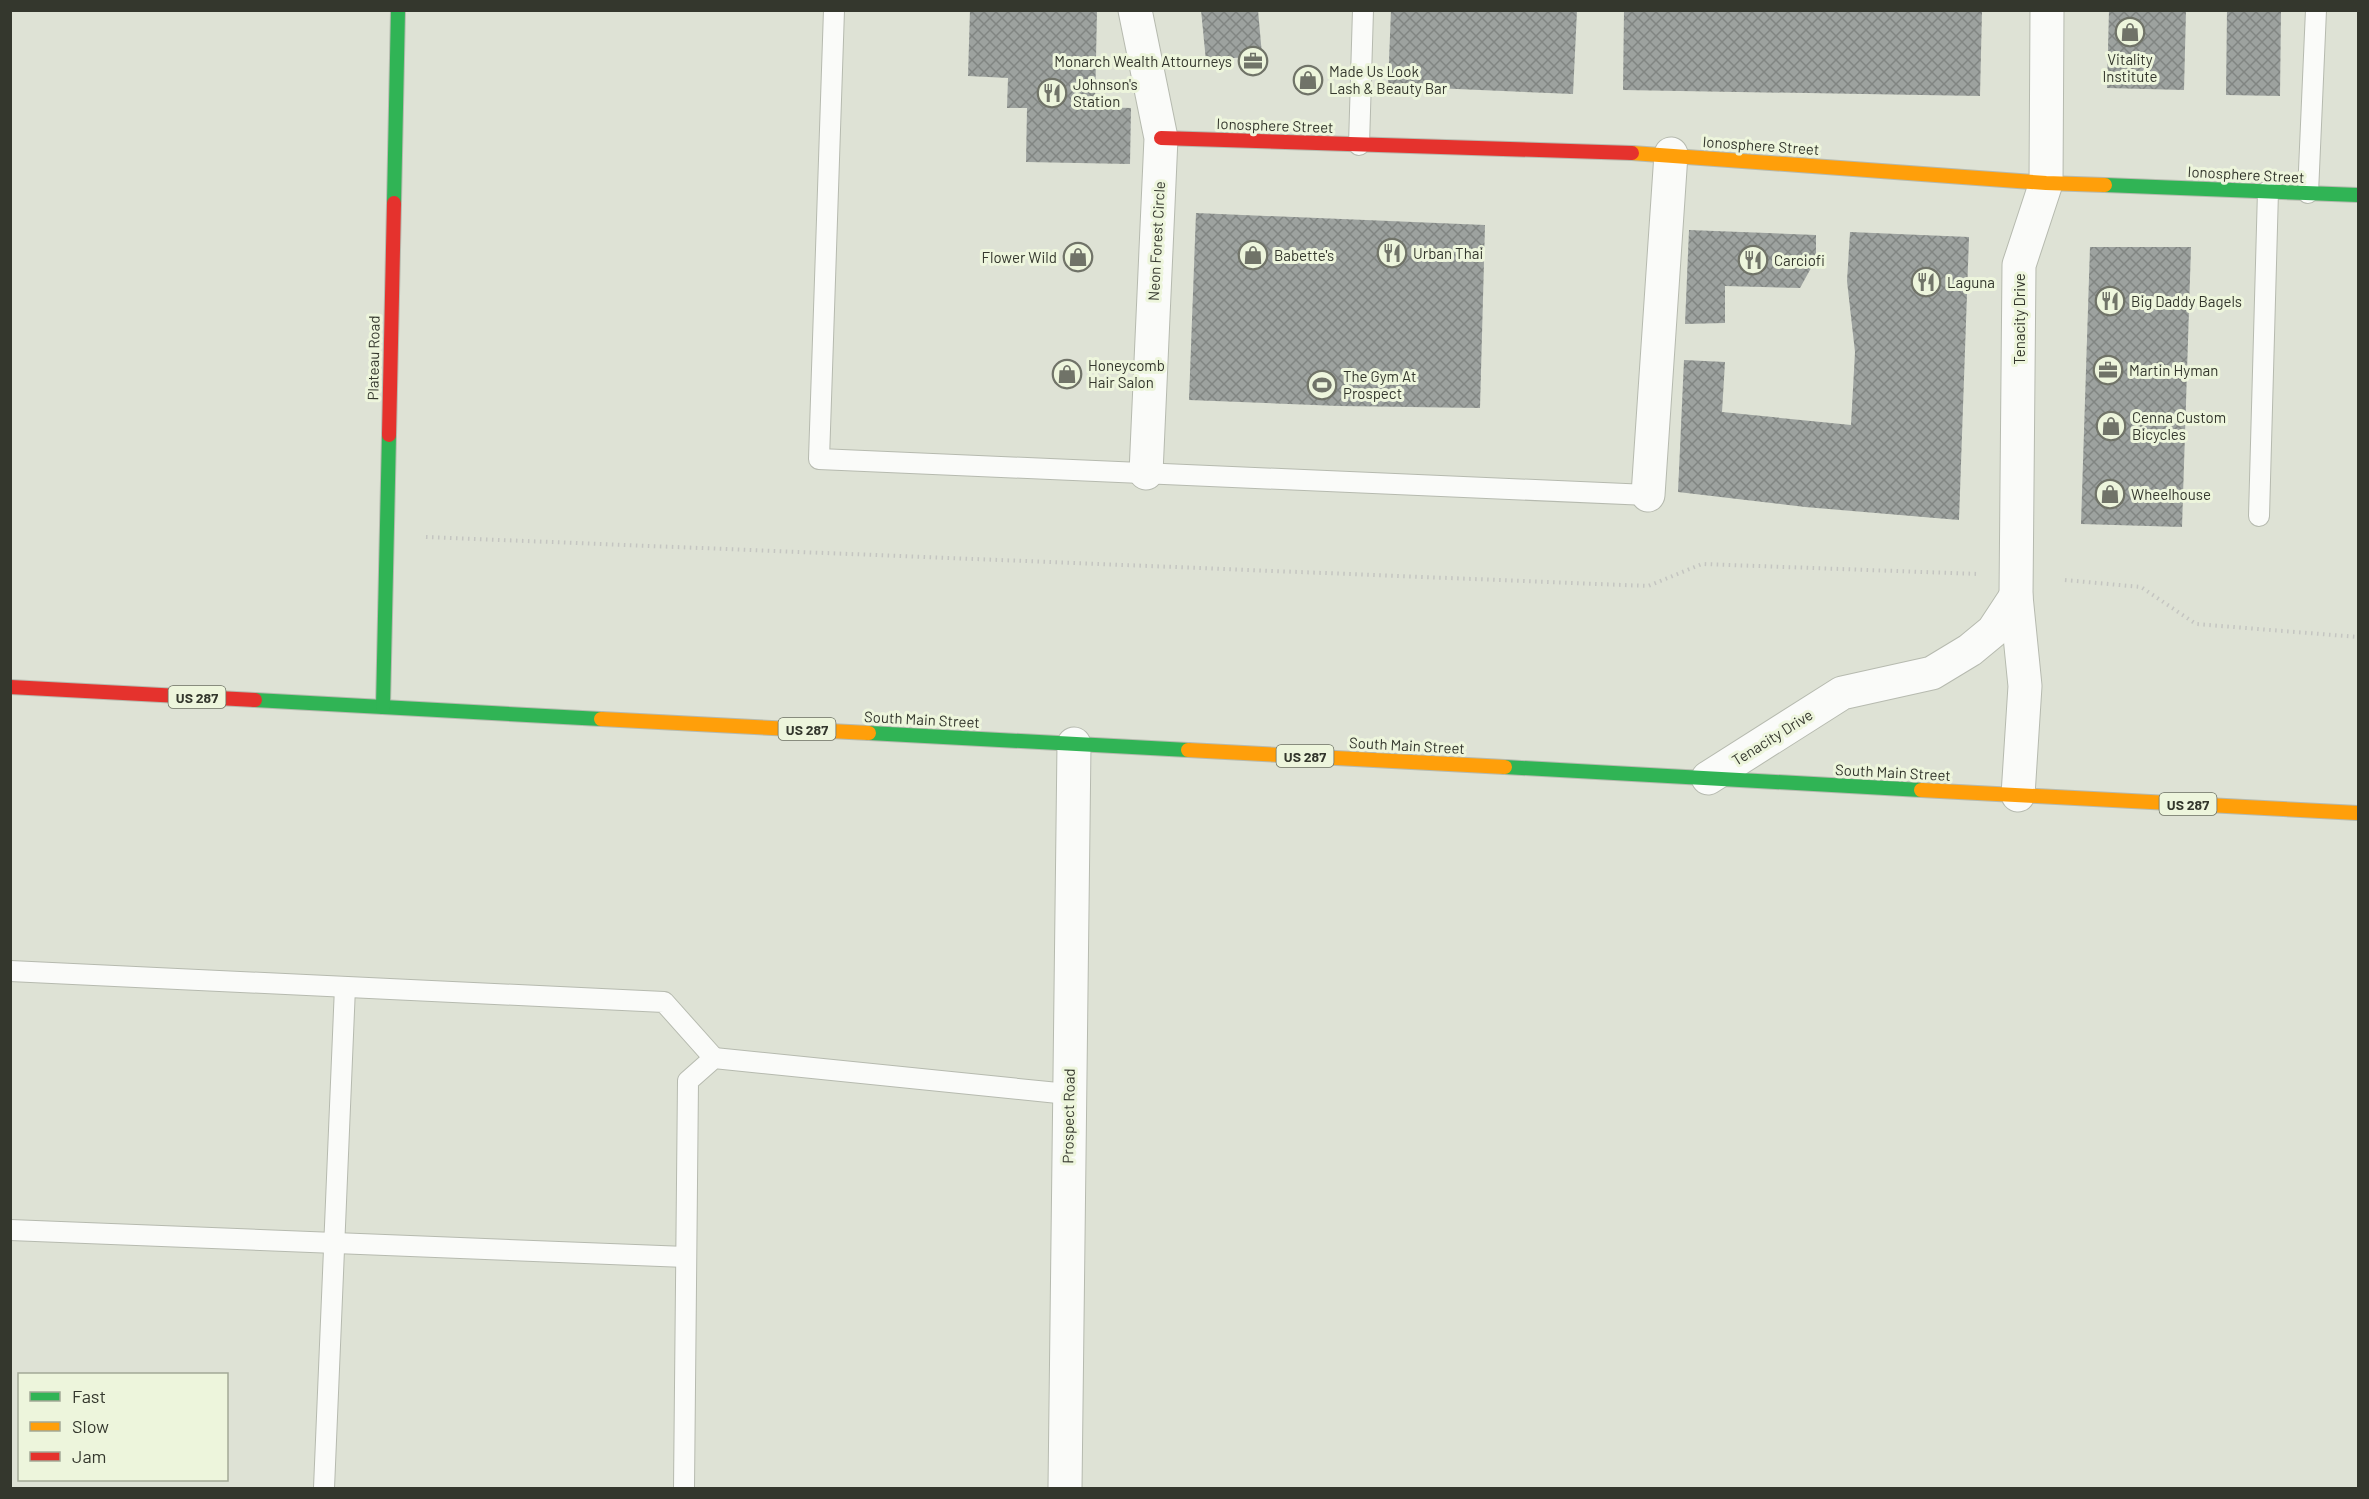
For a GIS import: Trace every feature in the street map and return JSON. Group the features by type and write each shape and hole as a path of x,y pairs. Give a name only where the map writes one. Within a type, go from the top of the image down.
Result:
{"main road":[{"name":"Plateau Road","path":"383,707 398,10"},
{"name":"Ionosphere Street","path":"1161,138 1671,154 2046,183 2358,195"},
{"name":"US 287","path":"10,687 383,707"},
{"name":"South Main Street","path":"383,707 2358,813"}],"street":[{"name":"Neon Forest Circle","path":"1135,10 1161,138 1146,473"},
{"name":"Tenacity Drive","path":"2018,795 2025,686 2016,596 2019,266 2046,183 2047,10"},
{"path":"1648,495 1671,154"},
{"name":"Tenacity Drive","path":"1708,778 1842,693 1932,673 1961,656 1993,631 2016,596"},
{"name":"Prospect Road","path":"1065,1488 1074,744"}],"lane":[{"path":"834,10 819,459 1648,495"},
{"path":"1359,145 1363,10"},
{"path":"2308,193 2316,10"},
{"path":"2259,516 2268,191"},
{"path":"10,971 664,1002 714,1058 1068,1094"},
{"path":"324,1488 345,987"},
{"path":"684,1488 688,1082 714,1058"},
{"path":"10,1230 686,1257"}],"path":[{"path":"386,535 1648,586 1702,564 1983,574"},
{"path":"2065,580 2141,587 2196,624 2358,637"}],"building":[{"name":"Johnson's Station","path":"970,10 1097,10 1095,107 1131,108 1130,164 1026,162 1027,108 1007,108 1008,78 968,76"},
{"path":"1201,10 1258,10 1262,55 1206,61"},
{"path":"1391,10 1577,10 1573,94 1388,86"},
{"path":"1624,10 1982,10 1980,96 1623,90"},
{"path":"2109,10 2186,10 2184,90 2107,88"},
{"path":"2227,10 2281,10 2280,96 2226,95"},
{"path":"1196,213 1485,225 1480,408 1339,406 1189,400"},
{"path":"1689,230 1816,235 1816,259 1800,288 1725,286 1725,323 1685,324"},
{"path":"1850,232 1969,237 1959,520 1805,507 1678,492 1684,360 1725,362 1722,412 1851,425 1855,352 1847,281"},
{"path":"2090,247 2191,247 2182,527 2081,524"}],"traffic: fast":[{"path":"394,203 398,10"},
{"path":"2105,185 2358,195"},
{"path":"383,707 389,435"},
{"path":"255,700 601,719"},
{"path":"869,733 1188,750"},
{"path":"1505,767 1921,790"}],"traffic: slow":[{"path":"1632,153 2046,183 2105,185"},
{"path":"601,719 869,733"},
{"path":"1188,750 1505,767"},
{"path":"1921,790 2358,813"}],"traffic: jam":[{"path":"1161,138 1632,153"},
{"path":"389,435 394,203"},
{"path":"10,687 255,700"}],"place":[{"name":"Vitality Institute","path":"2130,32"},
{"name":"Monarch Wealth Attourneys","path":"1253,61"},
{"name":"Made Us Look Lash & Beauty Bar","path":"1308,80"},
{"name":"Johnson's Station","path":"1052,93"},
{"name":"Urban Thai","path":"1392,253"},
{"name":"Babette's","path":"1253,255"},
{"name":"Flower Wild","path":"1078,257"},
{"name":"Carciofi","path":"1753,260"},
{"name":"Laguna","path":"1926,282"},
{"name":"Big Daddy Bagels","path":"2110,301"},
{"name":"Martin Hyman","path":"2108,370"},
{"name":"Honeycomb Hair Salon","path":"1067,374"},
{"name":"The Gym At Prospect","path":"1322,385"},
{"name":"Cenna Custom Bicycles","path":"2111,426"},
{"name":"Wheelhouse","path":"2110,494"}]}
